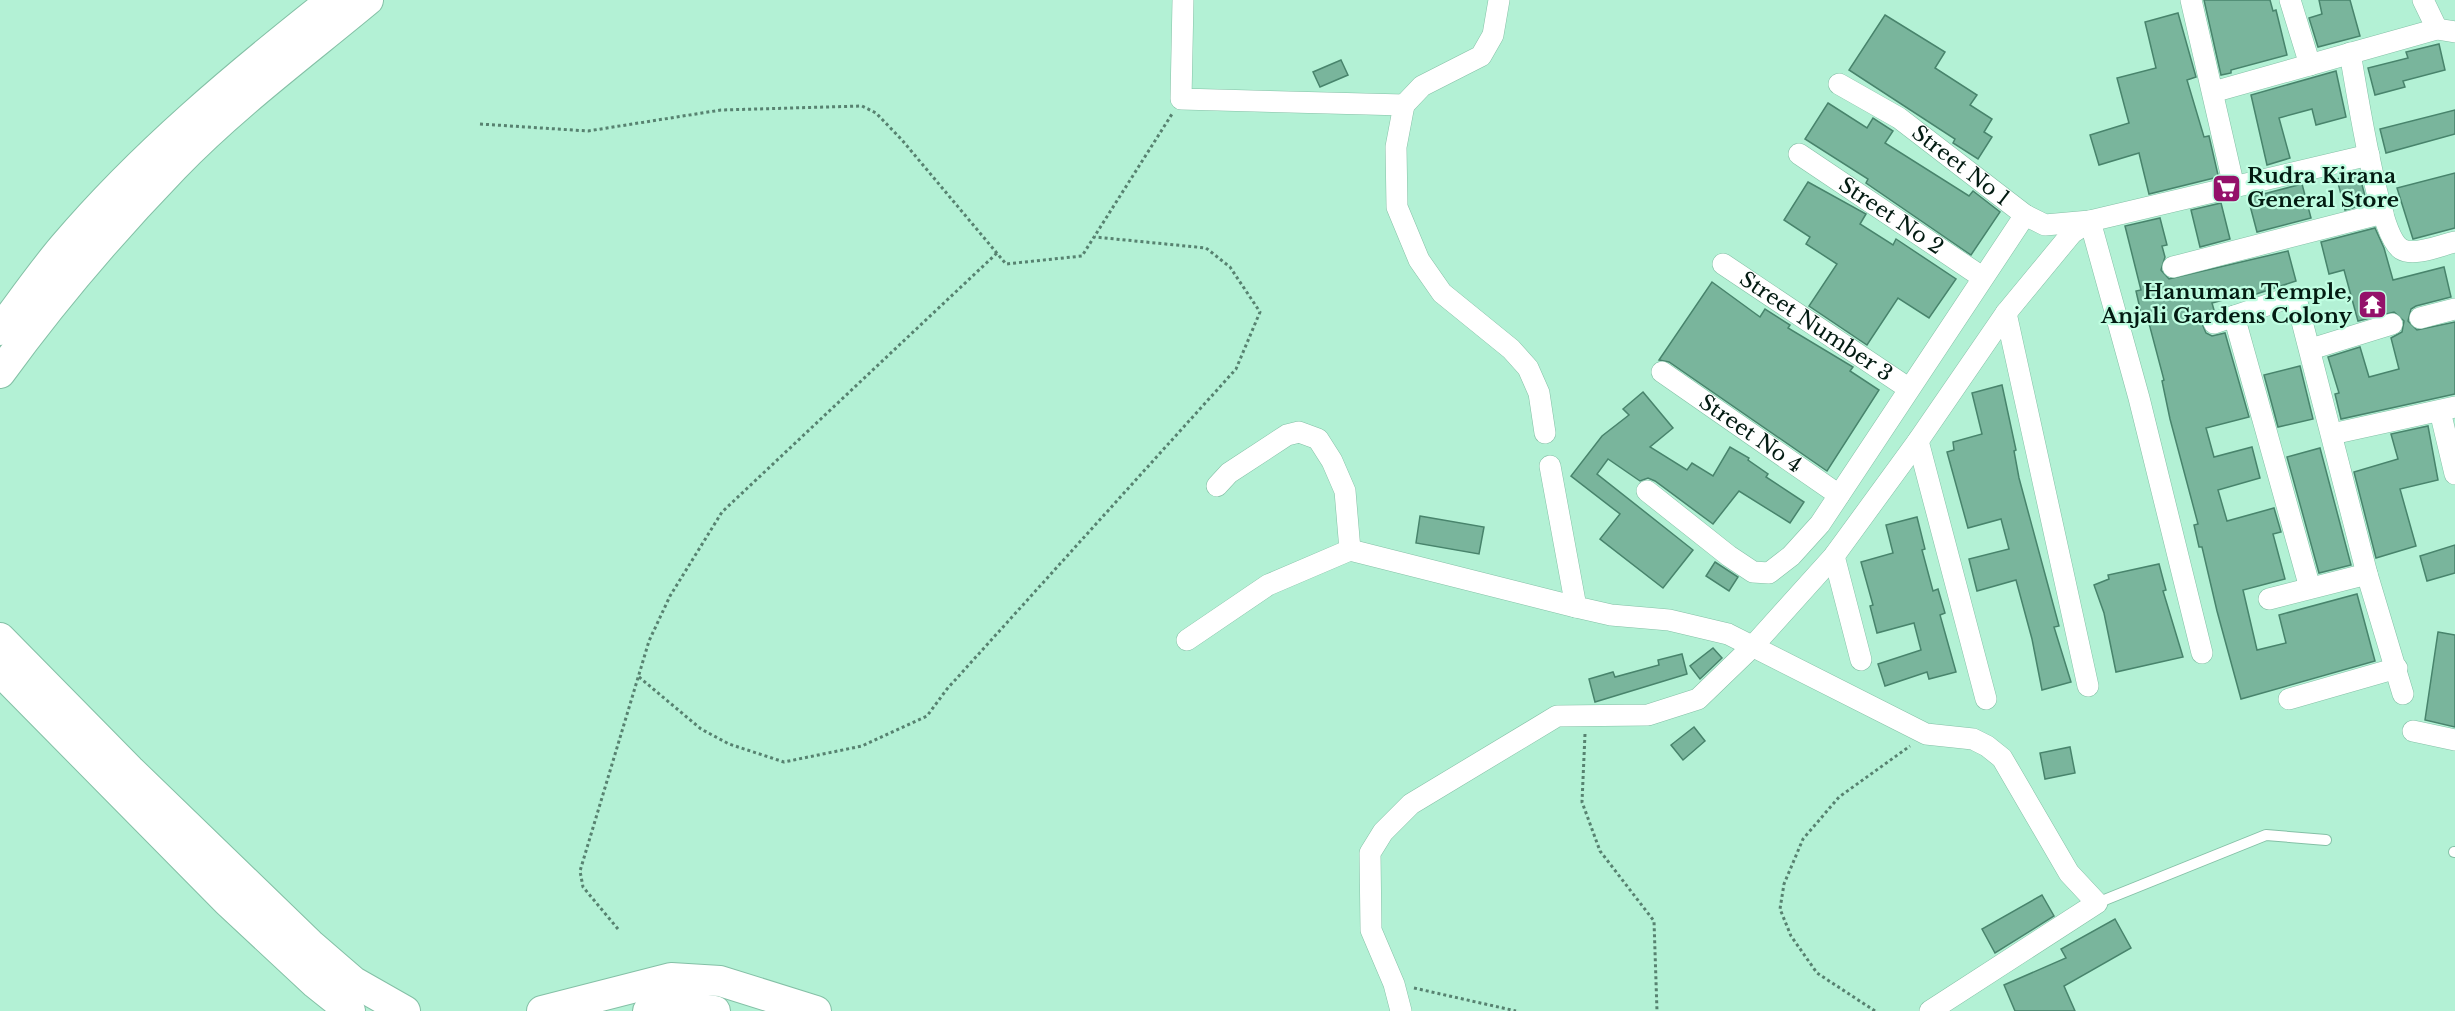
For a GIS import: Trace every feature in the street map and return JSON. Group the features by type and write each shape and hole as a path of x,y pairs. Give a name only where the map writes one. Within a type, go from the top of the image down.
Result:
{"main road":[{"path":"0,330 64,246 157,149 228,85 332,0"},
{"path":"0,373 37,323 175,166 264,85 368,0"},
{"path":"0,638 130,770 310,944 354,982 405,1011"},
{"path":"0,671 227,901 315,983 350,1011"},
{"path":"542,1011 671,978 720,981 816,1011"},
{"path":"648,1011 680,1006 715,1011"}],"street":[{"path":"1184,0 1181,99 1404,105"},
{"path":"1499,0 1493,35 1481,56 1422,86 1404,105 1396,147 1397,207 1419,260 1442,293 1511,350 1528,368 1539,393 1545,433"},
{"path":"2191,0 2234,187"},
{"path":"2290,0 2310,65"},
{"path":"2213,92 2350,53 2446,31 2422,0"},
{"path":"2350,53 2369,155 2383,213 2394,240 2401,249 2412,252 2455,242"},
{"name":"Street No 1","path":"1839,84 1899,117 2025,216 2045,225 2090,222"},
{"name":"Street No 2","path":"1799,154 1982,278"},
{"path":"1401,1011 1394,984 1371,930 1370,853 1383,832 1411,804 1557,716 1648,715 1698,699 1753,646 1834,556 1918,441 2006,313 2072,233 2090,222 2369,155"},
{"path":"2173,267 2383,213"},
{"path":"1647,491 1729,556 1753,572 1769,573 1791,555 1820,524 1908,388 2025,216"},
{"path":"2090,222 2139,398 2202,652"},
{"name":"Street Number 3","path":"1724,264 1908,388"},
{"path":"2214,322 2288,298 2294,299 2300,310 2367,574 2403,694"},
{"path":"2420,318 2455,309"},
{"path":"2006,313 2088,686"},
{"path":"2234,316 2310,588"},
{"path":"2311,349 2392,324"},
{"name":"Street No 4","path":"1662,372 1839,495"},
{"path":"2332,434 2447,409 2455,474"},
{"path":"1217,486 1229,473 1287,435 1299,432 1317,439 1332,461 1345,490 1350,550"},
{"path":"1918,441 1986,699"},
{"path":"1550,466 1576,607"},
{"path":"1187,640 1268,585 1350,550 1611,615 1669,620 1728,634 1926,734 1973,739 2002,758 2069,873 2097,903 1930,1011"},
{"path":"1834,556 1861,660"},
{"path":"2269,599 2367,574"},
{"path":"2289,699 2397,668"},
{"path":"2413,731 2455,740"}],"lane":[{"path":"2097,903 2266,835 2326,840"}],"path":[{"path":"480,124 588,131 721,111 862,106 876,113 902,140 1006,264 1082,256 1181,99"},
{"path":"639,677 701,729 729,744 784,762 862,746 927,716 947,689 1236,369 1260,312 1230,267 1206,248 1095,237"},
{"path":"618,929 583,887 579,871 649,641 670,597 722,512 997,253"},
{"path":"1585,715 1582,802 1600,851 1654,921 1657,1011"},
{"path":"1875,1011 1817,973 1791,936 1780,909 1784,884 1803,838 1839,797 1926,734"},
{"path":"1394,984 1516,1011"}],"building":[{"path":"2204,0 2270,0 2273,11 2276,10 2287,55 2231,70 2231,73 2221,75"},
{"path":"2319,0 2350,0 2360,36 2318,47 2309,18 2322,14"},
{"path":"2178,13 2196,77 2187,80 2204,137 2209,136 2218,175 2214,178 2149,194 2139,153 2099,165 2090,135 2129,123 2117,78 2156,68 2145,22"},
{"path":"1885,15 1945,52 1935,68 1977,95 1970,105 1992,119 1984,132 1992,137 1978,159 1953,143 1955,139 1849,70"},
{"path":"2439,44 2445,70 2403,81 2405,87 2375,95 2368,68 2408,58 2406,52"},
{"path":"1341,60 1348,75 1320,87 1313,72"},
{"path":"2336,71 2346,117 2316,125 2312,109 2279,118 2290,158 2267,165 2251,95"},
{"path":"1828,103 1867,128 1873,118 1893,131 1885,143 1969,196 1973,191 2000,212 1971,255 1866,183 1868,179 1805,139"},
{"path":"2455,110 2455,134 2386,153 2380,129"},
{"path":"2359,173 2367,204 2345,210 2337,179"},
{"path":"2455,173 2455,228 2413,239 2397,188"},
{"path":"1808,182 1866,214 1860,224 1893,245 1896,239 1956,279 1929,318 1898,298 1867,345 1809,306 1837,264 1806,244 1810,237 1784,220"},
{"path":"2302,184 2311,218 2257,232 2248,198"},
{"path":"2221,203 2230,239 2200,247 2191,210"},
{"path":"2160,218 2167,245 2162,246 2165,257 2161,270 2169,279 2288,251 2296,281 2247,297 2246,294 2212,303 2214,310 2205,314 2201,321 2206,333 2212,336 2225,333 2249,417 2206,428 2214,457 2252,447 2260,478 2218,490 2227,521 2274,508 2281,532 2273,534 2285,579 2243,590 2257,650 2286,643 2279,615 2357,594 2375,661 2241,699 2202,547 2199,547 2194,525 2198,524 2170,419 2162,381 2164,380 2146,312 2141,313 2136,291 2141,290 2125,226"},
{"path":"2375,228 2384,248 2393,280 2444,267 2451,297 2416,306 2411,309 2408,321 2417,330 2455,322 2455,394 2341,419 2335,394 2339,393 2328,357 2360,347 2369,377 2399,369 2391,338 2402,332 2404,321 2394,312 2358,321 2344,270 2329,274 2321,242"},
{"path":"1712,282 1760,317 1765,309 1790,325 1788,328 1853,367 1850,371 1879,390 1827,471 1669,362 1659,360"},
{"path":"2300,366 2313,419 2278,427 2264,375"},
{"path":"2002,385 2016,450 2014,451 2019,478 2059,626 2054,627 2071,682 2042,690 2032,639 2016,580 1977,591 1969,559 2009,549 2001,519 1968,528 1947,452 1954,450 1953,442 1982,434 1972,393"},
{"path":"1643,392 1673,428 1650,447 1687,470 1692,463 1713,476 1730,447 1749,458 1748,460 1768,474 1766,477 1804,502 1790,523 1739,491 1713,524 1655,481 1648,478 1640,481 1608,459 1597,474 1693,550 1663,588 1600,539 1620,514 1571,476 1602,436 1629,415 1623,409"},
{"path":"2428,426 2438,480 2400,489 2416,546 2376,558 2354,472 2398,459 2391,434"},
{"path":"2320,448 2351,565 2319,573 2287,457"},
{"path":"1420,516 1484,527 1479,554 1416,543"},
{"path":"1917,517 1925,549 1922,550 1933,591 1938,589 1945,613 1940,615 1956,672 1929,679 1927,672 1885,686 1878,664 1921,650 1914,623 1877,633 1870,606 1873,605 1861,562 1893,553 1886,525"},
{"path":"2455,545 2455,573 2427,581 2420,556"},
{"path":"1715,562 1738,577 1729,591 1706,576"},
{"path":"2159,564 2166,590 2163,591 2183,657 2116,672 2104,613 2094,585 2109,579 2108,575"},
{"path":"2438,632 2455,635 2455,727 2425,720"},
{"path":"1713,648 1722,658 1700,679 1690,666"},
{"path":"1682,654 1687,674 1595,702 1589,679 1613,672 1615,677 1659,665 1658,660"},
{"path":"1694,727 1705,741 1683,760 1671,745"},
{"path":"2070,747 2075,773 2045,779 2040,753"},
{"path":"2042,895 2054,916 1995,953 1982,929"},
{"path":"2115,919 2131,948 2064,986 2075,1011 2015,1011 2004,985 2066,958 2061,949"}],"place":[{"name":"Rudra Kirana General Store","path":"2226,188"},
{"name":"Hanuman Temple, Anjali Gardens Colony","path":"2373,304"}]}
